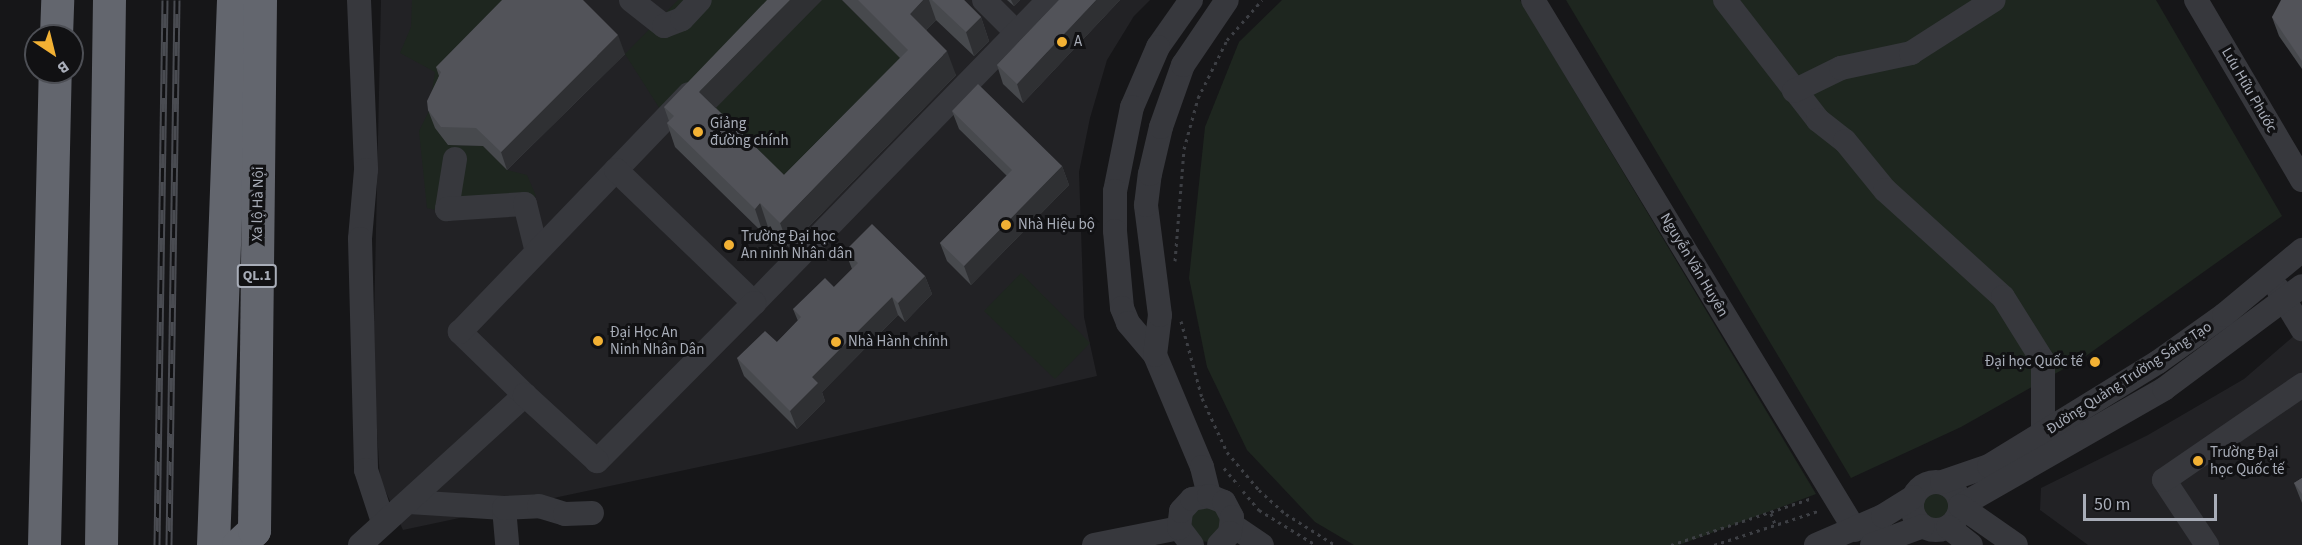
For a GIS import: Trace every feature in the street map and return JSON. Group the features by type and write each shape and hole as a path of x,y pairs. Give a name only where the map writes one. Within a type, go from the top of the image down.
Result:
{"highway":[{"path":"56,24 57,0"},
{"path":"101,545 109,0"},
{"name":"QL.1","path":"213,545 233,0"},
{"name":"Xa lộ Hà Nội","path":"238,545 254,530 260,0"},
{"path":"44,545 55,84"}],"street":[{"path":"359,0 366,170 360,240 366,470 383,522"},
{"path":"630,0 664,26 682,19 700,0"},
{"path":"984,0 1017,33"},
{"path":"705,76 460,332 597,461 1049,0"},
{"path":"1155,356 1160,315 1146,205 1150,174 1161,127 1183,65 1227,0"},
{"name":"Nguyễn Văn Huyên","path":"1533,0 1863,537"},
{"path":"1725,0 1818,120 1845,141 1885,190 2003,297 2043,361 2043,434"},
{"path":"1794,91 1841,68 1911,53 1994,0"},
{"name":"Lưu Hữu Phước","path":"2196,0 2302,180"},
{"path":"1184,3 1158,47 1132,107 1115,191 1122,308 1128,323 1155,356 1202,467 1209,496 1229,509 1226,535 1262,545"},
{"path":"454,159 447,209 525,204 537,252"},
{"path":"616,170 754,303"},
{"name":"Đường Quảng Trường Sáng Tạo","path":"1863,537 1913,497 1925,484 1942,482 1989,466 2158,362 2302,250"},
{"path":"2270,277 2294,293 2302,329"},
{"name":"Đường Quảng Trường Sáng Tạo","path":"1816,545 1937,527 2164,389 2294,293"},
{"path":"2208,545 2164,480 2302,385"},
{"path":"360,545 525,395"},
{"path":"1937,527 1955,491 1942,482"},
{"path":"1094,545 1186,536 1186,504 1209,496"},
{"path":"1913,497 1912,511 1971,545"},
{"path":"409,502 504,508 539,506 566,514 592,513"},
{"path":"504,508 507,545"},
{"path":"1937,527 2016,545"}],"path":[{"path":"1174,271 1184,148 1198,98 1227,40 1262,0"},
{"path":"1181,318 1184,342 1202,398 1227,452 1258,490 1286,514 1335,545"},
{"path":"1216,459 1259,510 1316,545"},
{"path":"1671,545 1816,497"},
{"path":"1714,545 1816,510 1863,537"},
{"path":"1771,513 1775,524"}],"shaded area":[{"name":"Trường Đại học An ninh Nhân dân","path":"381,0 1150,0 1134,16 1107,60 1090,118 1079,172 1084,317 1097,376 760,454 403,530 380,479 373,368"},
{"path":"412,0 527,0 433,119 448,145 483,146 507,170 527,175 536,196 508,215 451,214 427,208 419,131 429,111 435,72 400,53 411,27"},
{"path":"678,0 842,0 917,74 793,199 686,150 625,54"},
{"path":"1282,0 1520,0 1816,494 1679,545 1354,545 1315,522 1247,450 1207,367 1189,278 1205,127 1239,42"},
{"path":"1566,0 2156,0 2282,216 2083,358 1961,427 1851,478"},
{"path":"1021,273 1090,343 1055,379 984,311"},
{"name":"Trường Đại học Quốc tế","path":"2302,329 2302,545 2088,545 2040,510 2041,488 2148,435 2244,379"},
{"path":"1935,487 1949,492 1954,506 1949,520 1935,525 1921,520 1916,506 1921,492"},
{"path":"1213,503 1225,524 1208,542 1201,541 1186,516 1190,510"}],"building":[{"path":"502,0 583,0 618,35 501,152 476,128 441,127 428,110 427,101 441,72 436,67"},
{"path":"767,0 790,0 699,92 784,175 908,50 858,0 923,0 910,14 947,51 780,223 760,203 755,209 667,123 674,116 664,107"},
{"path":"932,0 964,0 981,17 966,32"},
{"path":"1059,0 1096,0 1017,84 997,65"},
{"path":"2281,0 2302,0 2302,61 2272,17"},
{"path":"978,84 1062,166 964,266 940,243 1012,170 952,111"},
{"name":"Nhà Hành chính","path":"872,224 925,276 898,303 892,297 812,377 818,383 790,411 737,358 765,331 777,342 801,317 793,309 825,278 834,287 858,263 845,251"},
{"path":"2302,478 2302,494 2294,483"}],"railway":[{"path":"157,545 165,0"},
{"path":"169,545 177,0"}],"place":[{"name":"A","path":"1062,42"},
{"name":"Giảng đường chính","path":"698,132"},
{"name":"Nhà Hiệu bộ","path":"1006,225"},
{"name":"Trường Đại học An ninh Nhân dân","path":"729,245"},
{"name":"Đại Học An Ninh Nhân Dân","path":"598,341"},
{"name":"Nhà Hành chính","path":"836,342"},
{"name":"Đại học Quốc tế","path":"2095,362"},
{"name":"Trường Đại học Quốc tế","path":"2198,461"}]}
